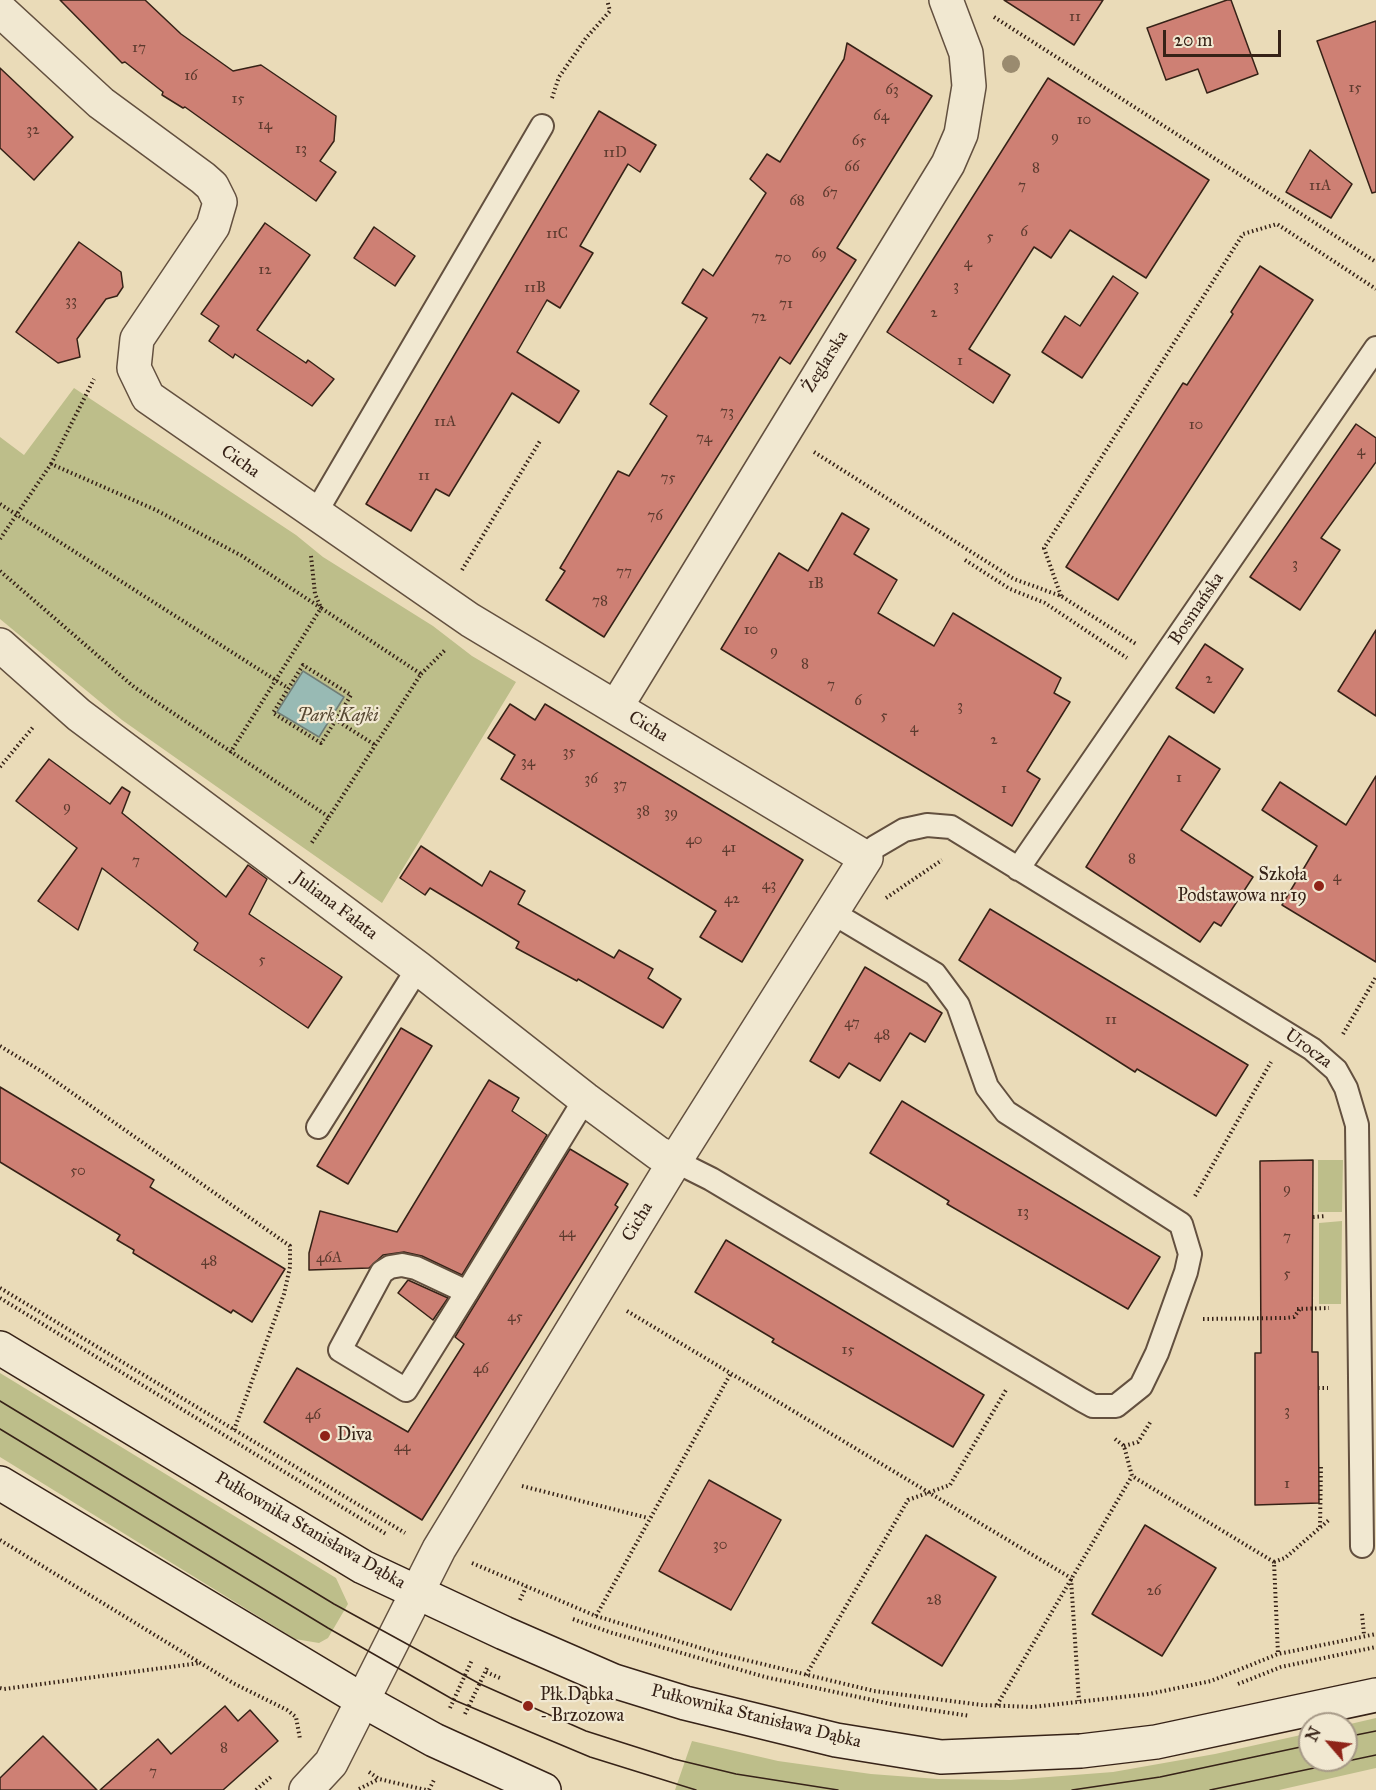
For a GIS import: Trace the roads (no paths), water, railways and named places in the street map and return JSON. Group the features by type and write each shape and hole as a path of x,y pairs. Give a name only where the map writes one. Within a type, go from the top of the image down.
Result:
{"street":[{"name":"Żeglarska","path":"616,707 948,164 961,134 968,104 968,70 960,33 946,0"},
{"name":"Cicha","path":"0,10 101,103 202,178 220,202 217,218 137,339 134,368 148,397 443,601 866,858 844,920 675,1161 436,1555 331,1763 306,1790"},
{"name":"Juliana Fałata","path":"0,645 58,697 418,968 585,1099 658,1153 675,1161"},
{"name":"Pułkownika Stanisława Dąbka","path":"0,1348 363,1567 497,1630 614,1681 685,1702 836,1740 940,1756 1081,1751 1156,1743 1376,1695"},
{"path":"0,1483 362,1700 442,1744 544,1790"}],"lane":[{"path":"315,514 542,126"},
{"name":"Bosmańska","path":"1018,869 1376,348"},
{"name":"Urocza","path":"866,858 875,847 904,830 939,825 951,827 1327,1060 1346,1088 1357,1125 1362,1546"},
{"path":"675,1161 711,1179 1093,1406 1116,1406 1141,1386 1157,1353 1186,1272 1190,1254 1181,1224 1006,1112 987,1087 968,1028 947,988 920,963 844,920"},
{"path":"318,1127 418,968"},
{"path":"467,1292 416,1268 402,1265 390,1267 382,1272 340,1350 406,1390 467,1292 585,1099"}],"water":[{"path":"303,671 344,697 319,737 277,712"}],"tram line":[{"path":"0,1401 334,1604 480,1684 586,1731 674,1759 736,1774 838,1790"},
{"path":"0,1429 328,1628 454,1700 590,1757 696,1790"},
{"path":"1358,1735 1376,1731"},
{"path":"1072,1790 1160,1777 1298,1748"},
{"path":"1210,1790 1376,1755"}],"place":[{"name":"Szkoła Podstawowa nr 19","path":"1319,886"},
{"name":"Diva","path":"325,1436"},
{"name":"Płk.Dąbka - Brzozowa","path":"528,1706"}],"park label":[{"name":"Park Kajki","path":"338,717"}]}
